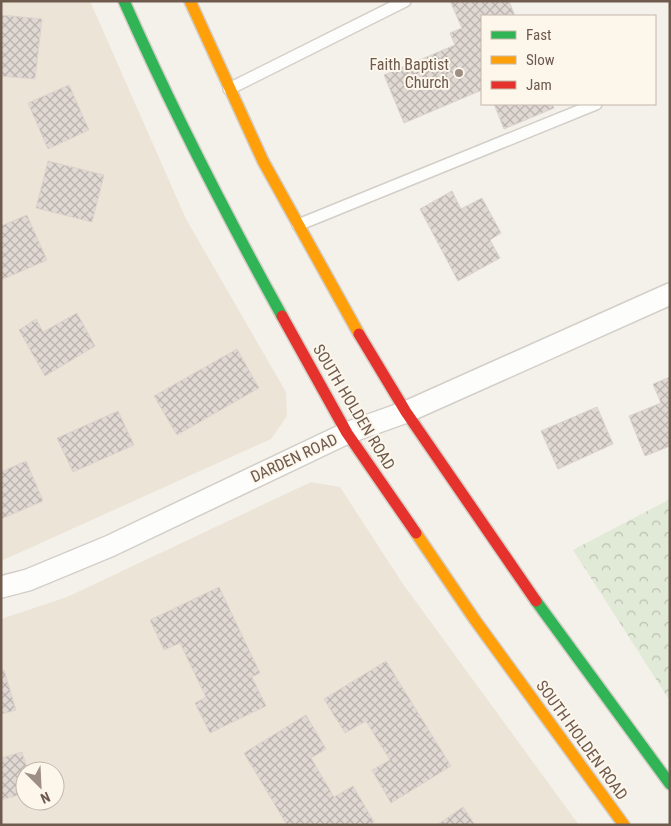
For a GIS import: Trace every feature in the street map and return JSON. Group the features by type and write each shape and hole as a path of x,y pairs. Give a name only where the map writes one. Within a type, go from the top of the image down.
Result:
{"main road":[{"name":"SOUTH HOLDEN ROAD","path":"124,1 173,110 226,215 347,433 475,620 624,825"},
{"path":"190,1 263,161 353,324 406,412 526,587 670,784"}],"street":[{"name":"DARDEN ROAD","path":"1,587 28,580 110,546 347,433 406,412 670,294"}],"lane":[{"path":"229,89 406,1"},
{"path":"298,225 594,105"}],"shaded area":[{"path":"1,1 90,1 186,219 286,392 287,416 271,439 1,561"},
{"path":"311,482 340,487 403,584 579,825 1,825 1,619 67,597"}],"green space":[{"path":"670,499 670,701 573,550"}],"building":[{"path":"450,1 509,1 515,15 481,15 481,90 404,123 384,75 455,45 450,33 462,28"},
{"path":"1,15 42,19 35,79 1,76"},
{"path":"69,85 89,130 48,149 28,103"},
{"path":"494,105 552,105 554,108 504,129"},
{"path":"48,161 104,175 92,222 36,208"},
{"path":"452,191 461,209 482,198 501,233 490,240 500,258 458,281 420,209"},
{"path":"27,215 47,260 1,280 1,226"},
{"path":"77,313 95,346 45,376 19,330 36,319 43,332"},
{"path":"237,349 259,388 177,435 154,396"},
{"path":"670,377 670,446 645,456 629,416 661,403 653,384"},
{"path":"597,407 613,444 558,469 541,431"},
{"path":"118,411 134,445 73,472 57,438"},
{"path":"26,461 43,501 1,519 1,472"},
{"path":"219,587 260,673 252,677 266,706 210,733 195,703 206,697 180,643 164,650 150,620"},
{"path":"386,661 451,766 391,803 372,770 390,760 366,721 345,733 324,699"},
{"path":"4,670 16,710 1,714 1,671"},
{"path":"306,715 326,749 311,758 334,797 353,786 374,822 369,825 287,825 244,753"},
{"path":"22,752 25,761 15,761 15,796 1,800 1,758"},
{"path":"463,807 475,825 437,825"}],"traffic: fast":[{"path":"124,1 200,160 282,316"},
{"path":"536,601 670,784"}],"traffic: slow":[{"path":"190,1 263,161 359,334"},
{"path":"416,533 475,620 624,825"}],"traffic: jam":[{"path":"282,316 347,433 416,533"},
{"path":"359,334 406,412 536,601"}],"place":[{"name":"Faith Baptist Church","path":"459,73"}]}
